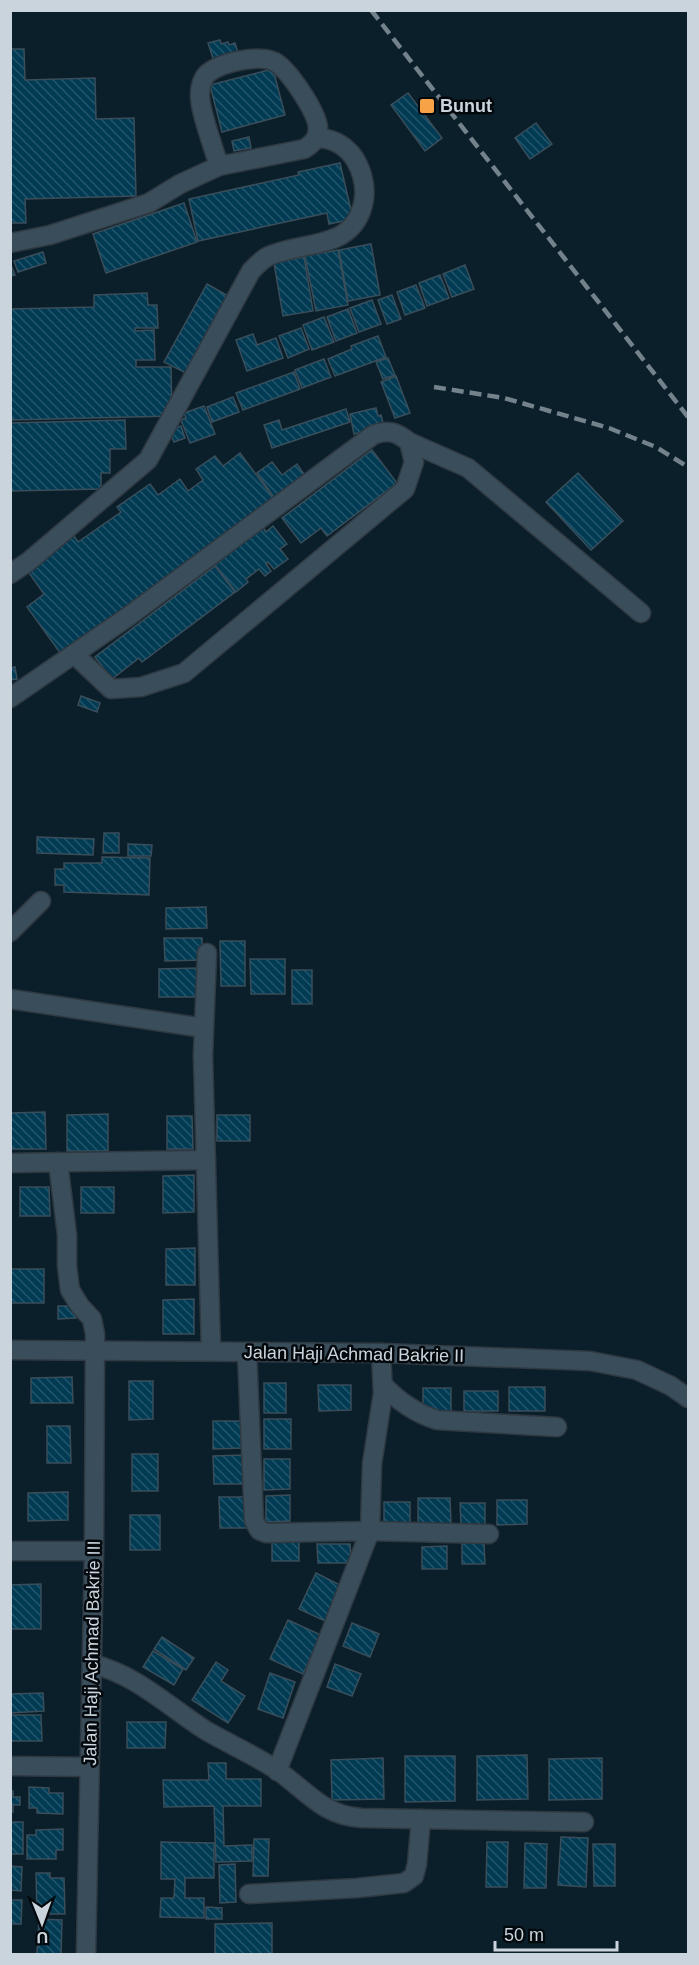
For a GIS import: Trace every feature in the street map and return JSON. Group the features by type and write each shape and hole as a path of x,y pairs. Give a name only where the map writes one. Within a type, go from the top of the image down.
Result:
{"street":[{"path":"10,243 50,235 149,203 180,184 219,166 304,149 312,144 316,138 318,126 310,107 281,67 273,61 258,59 220,65 206,75 200,94 219,166"},
{"path":"10,574 28,562 148,460 251,271 267,256 334,239 353,227 362,208 365,189 358,164 351,153 339,144 325,138 316,138"},
{"path":"10,698 129,616 372,435 381,432 400,435 409,442 468,468 641,613"},
{"path":"74,654 111,689 141,687 184,674 405,489 414,462 409,442"},
{"path":"10,932 41,901"},
{"path":"207,953 203,1056 211,1351"},
{"path":"10,999 204,1028"},
{"path":"10,1163 206,1160"},
{"name":"Jalan Haji Achmad Bakrie III","path":"58,1162 67,1235 70,1290 92,1319 96,1334 86,1954"},
{"name":"Jalan Haji Achmad Bakrie II","path":"10,1350 381,1353 607,1364 638,1370 688,1398"},
{"path":"247,1352 254,1521 259,1530 266,1533 370,1531 489,1534"},
{"path":"277,1771 370,1531 372,1457 383,1385 381,1353"},
{"path":"383,1385 406,1406 420,1415 437,1420 557,1427"},
{"path":"10,1551 94,1551"},
{"path":"92,1664 126,1676 203,1728 277,1771 338,1815 362,1818 584,1822"},
{"path":"10,1766 89,1767"},
{"path":"249,1894 404,1883 414,1876 421,1819"}],"building":[{"path":"220,40 221,44 235,43 238,53 214,61 208,43"},
{"path":"10,49 24,49 25,80 95,78 96,119 134,118 136,196 25,199 26,223 10,223"},
{"path":"273,69 285,115 222,132 210,85"},
{"path":"408,93 442,138 425,151 391,105"},
{"path":"536,123 552,144 530,159 515,138"},
{"path":"249,137 251,148 234,151 232,141"},
{"path":"340,163 353,219 329,224 327,213 198,241 189,199 299,175 298,172"},
{"path":"184,203 197,242 106,273 93,234"},
{"path":"371,244 380,295 348,301 339,250"},
{"path":"338,250 348,305 316,311 305,256"},
{"path":"43,252 46,263 18,272 14,261"},
{"path":"304,257 313,311 283,316 274,263"},
{"path":"10,263 15,275 10,276"},
{"path":"465,265 474,289 452,297 443,274"},
{"path":"440,275 449,298 427,306 419,283"},
{"path":"207,284 230,297 188,374 164,362"},
{"path":"416,285 425,308 405,315 397,292"},
{"path":"147,293 148,305 157,305 158,328 135,328 135,331 154,330 155,360 136,360 136,367 171,367 172,416 10,420 10,309 94,307 94,295"},
{"path":"392,295 401,319 387,324 378,300"},
{"path":"372,300 381,324 359,332 350,308"},
{"path":"348,309 357,333 336,341 327,317"},
{"path":"324,317 334,342 312,350 303,325"},
{"path":"301,328 309,349 288,358 279,336"},
{"path":"253,334 257,345 276,338 283,358 247,371 236,340"},
{"path":"378,336 386,357 335,376 328,359 352,349 351,346"},
{"path":"388,358 395,375 383,379 376,362"},
{"path":"324,359 331,377 302,388 295,370"},
{"path":"294,372 300,389 243,410 236,393"},
{"path":"396,376 410,413 395,418 381,382"},
{"path":"233,397 239,412 212,422 207,407"},
{"path":"204,406 215,434 190,443 181,420 186,418 184,413"},
{"path":"376,408 378,416 381,415 384,427 354,434 350,414"},
{"path":"346,409 350,422 272,448 264,425 279,420 282,430"},
{"path":"125,420 126,449 110,449 110,473 101,473 101,489 10,491 10,423"},
{"path":"181,426 185,438 174,442 169,431"},
{"path":"372,450 397,483 327,536 321,528 301,543 282,518"},
{"path":"240,453 275,500 61,654 27,607 44,594 27,570 74,536 78,542 121,512 117,507 150,484 158,495 180,479 188,491 203,480 196,469 215,456 223,466"},
{"path":"272,462 282,475 297,464 306,477 275,499 257,473"},
{"path":"578,473 623,521 591,550 546,502"},
{"path":"273,526 287,544 280,549 288,559 274,569 268,562 266,564 271,571 265,576 259,569 246,579 248,582 236,592 215,565 263,527 266,532"},
{"path":"215,566 235,592 142,662 139,658 112,679 95,657"},
{"path":"15,667 17,679 10,680 10,668"},
{"path":"81,696 100,703 97,712 78,705"},
{"path":"104,833 119,833 119,853 103,853"},
{"path":"37,837 94,839 93,855 37,853"},
{"path":"128,844 152,845 151,856 128,856"},
{"path":"102,857 150,858 149,895 64,892 64,885 55,885 55,869 64,869 64,863 102,863"},
{"path":"206,907 207,928 166,929 166,908"},
{"path":"164,938 202,938 202,960 165,961"},
{"path":"220,941 245,941 245,986 221,986"},
{"path":"250,959 285,959 285,994 251,994"},
{"path":"198,968 198,997 159,997 159,969"},
{"path":"292,970 312,970 312,1004 292,1004"},
{"path":"45,1112 46,1149 10,1149 10,1113"},
{"path":"108,1114 108,1151 67,1151 67,1115"},
{"path":"217,1115 250,1115 250,1141 217,1141"},
{"path":"167,1116 192,1116 193,1149 167,1149"},
{"path":"194,1175 194,1212 163,1213 163,1176"},
{"path":"20,1187 49,1187 50,1216 20,1216"},
{"path":"81,1187 114,1187 114,1213 81,1213"},
{"path":"195,1248 195,1285 166,1285 166,1249"},
{"path":"10,1269 44,1269 44,1303 10,1303"},
{"path":"194,1299 194,1334 163,1334 163,1300"},
{"path":"58,1306 76,1306 76,1318 58,1319"},
{"path":"72,1377 73,1403 31,1403 31,1378"},
{"path":"129,1381 153,1381 153,1419 129,1420"},
{"path":"264,1383 286,1383 286,1413 264,1413"},
{"path":"318,1385 351,1385 351,1410 319,1411"},
{"path":"509,1387 545,1387 545,1411 509,1411"},
{"path":"423,1388 451,1388 451,1412 423,1412"},
{"path":"464,1391 498,1391 498,1411 464,1411"},
{"path":"264,1419 291,1419 291,1449 264,1449"},
{"path":"213,1421 243,1421 243,1448 213,1449"},
{"path":"47,1426 70,1426 71,1463 47,1463"},
{"path":"132,1454 158,1454 158,1491 132,1491"},
{"path":"243,1455 244,1484 214,1484 213,1456"},
{"path":"264,1459 290,1459 290,1489 264,1490"},
{"path":"68,1492 68,1520 28,1521 28,1493"},
{"path":"290,1495 290,1521 266,1522 266,1496"},
{"path":"219,1497 247,1497 247,1528 220,1528"},
{"path":"418,1498 450,1498 451,1524 418,1524"},
{"path":"497,1500 527,1500 527,1524 497,1525"},
{"path":"384,1502 410,1502 410,1523 384,1523"},
{"path":"460,1503 485,1503 485,1525 461,1525"},
{"path":"130,1515 160,1515 160,1550 130,1550"},
{"path":"299,1541 299,1561 272,1561 272,1542"},
{"path":"462,1543 484,1543 485,1564 462,1564"},
{"path":"317,1544 350,1544 351,1563 318,1563"},
{"path":"447,1546 447,1569 422,1569 422,1547"},
{"path":"316,1573 342,1586 325,1621 299,1609"},
{"path":"41,1584 41,1629 10,1629 10,1585"},
{"path":"288,1620 321,1635 303,1674 270,1659"},
{"path":"352,1623 379,1634 370,1657 343,1646"},
{"path":"162,1637 194,1658 186,1670 154,1649"},
{"path":"153,1651 183,1669 174,1685 143,1667"},
{"path":"216,1662 228,1670 221,1681 245,1696 228,1723 192,1700"},
{"path":"335,1664 361,1674 352,1696 327,1687"},
{"path":"270,1673 295,1682 283,1718 258,1709"},
{"path":"43,1693 44,1711 10,1713 10,1694"},
{"path":"10,1715 41,1715 42,1741 10,1741"},
{"path":"127,1722 166,1722 165,1748 127,1748"},
{"path":"527,1755 528,1799 477,1800 477,1756"},
{"path":"405,1756 455,1756 455,1801 405,1802"},
{"path":"383,1758 384,1799 332,1800 331,1760"},
{"path":"602,1758 602,1799 549,1800 549,1759"},
{"path":"208,1763 226,1763 226,1779 261,1779 261,1806 223,1806 224,1846 252,1845 252,1861 216,1862 214,1806 164,1807 163,1780 209,1780"},
{"path":"29,1787 49,1788 49,1793 63,1793 63,1814 37,1813 37,1808 29,1808"},
{"path":"10,1791 13,1791 13,1797 20,1797 20,1805 13,1805 13,1812 10,1812"},
{"path":"10,1822 23,1822 23,1854 10,1854"},
{"path":"63,1829 63,1850 56,1850 56,1859 27,1859 27,1835 36,1835 36,1830"},
{"path":"561,1837 588,1838 586,1887 558,1885"},
{"path":"254,1839 269,1839 268,1876 253,1876"},
{"path":"161,1842 214,1843 214,1878 185,1878 185,1898 204,1898 204,1918 160,1917 161,1898 174,1898 175,1879 161,1879"},
{"path":"487,1842 508,1842 507,1887 486,1887"},
{"path":"525,1843 547,1844 546,1888 524,1888"},
{"path":"593,1844 615,1844 615,1886 594,1886"},
{"path":"235,1864 236,1902 220,1903 219,1865"},
{"path":"10,1866 22,1867 21,1891 10,1890"},
{"path":"36,1873 50,1873 50,1878 64,1878 65,1914 37,1914"},
{"path":"10,1900 22,1900 21,1924 10,1924"},
{"path":"206,1907 222,1908 222,1919 206,1919"},
{"path":"39,1919 62,1920 61,1954 37,1954"},
{"path":"272,1923 272,1954 215,1954 215,1924"}],"railway":[{"path":"371,10 688,417"},
{"path":"434,387 504,398 609,428 656,447 688,467"}],"place":[{"name":"Bunut","path":"427,106"}]}
